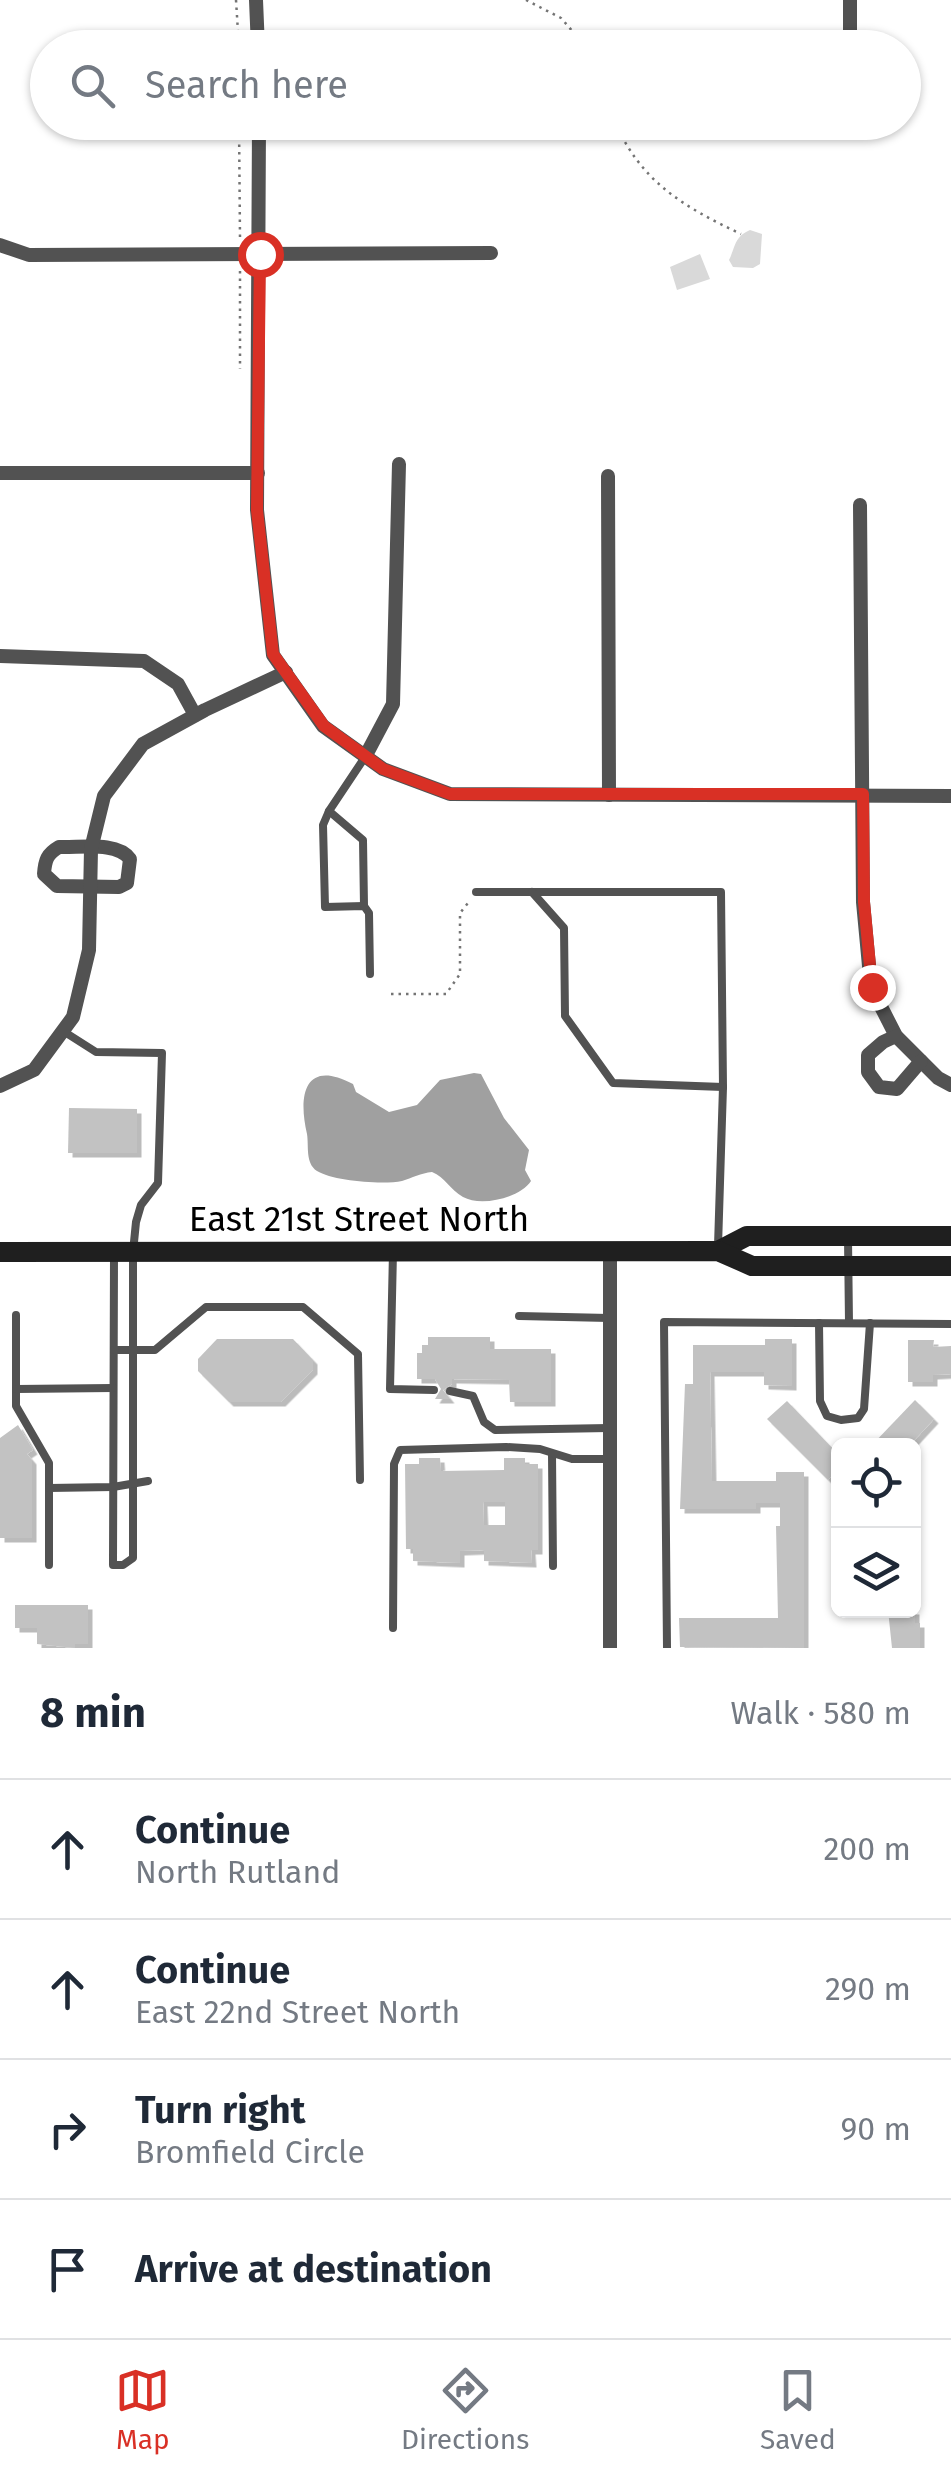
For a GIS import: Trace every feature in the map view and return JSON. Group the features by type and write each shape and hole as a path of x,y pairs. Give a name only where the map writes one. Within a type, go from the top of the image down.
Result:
{"main road":[{"name":"East 21st Street North","path":"718,1251 748,1236 951,1236"},
{"name":"East 21st Street North","path":"0,1252 718,1251 752,1266 951,1266"}],"street":[{"path":"256,0 257,30"},
{"path":"850,0 850,30"},
{"path":"259,140 257,510 273,654 324,726 383,769 450,794 951,796"},
{"path":"1,245 28,255 491,254"},
{"path":"365,756 393,704 399,464"},
{"path":"0,472 258,473"},
{"path":"608,476 609,795"},
{"path":"860,506 864,902 872,987 896,1036 951,1085"},
{"path":"0,656 144,661 178,684 195,715"},
{"path":"0,1086 34,1070 73,1016 90,950 90,848 104,796 143,744 286,672"},
{"path":"59,847 90,848 124,852 130,859 127,883 118,887 57,886 44,874 49,853 59,847"},
{"path":"896,1036 868,1055 868,1072 879,1088 897,1089 921,1062"},
{"path":"610,1252 610,1648"}],"lane":[{"path":"364,906 324,907 324,825 328,811 365,756"},
{"path":"328,811 363,840 370,974"},
{"path":"476,892 721,892 723,1088 718,1251"},
{"path":"532,892 564,928 565,1016 613,1083 723,1088"},
{"path":"63,1030 96,1052 162,1053 158,1183 141,1205 123,1252 114,1350 113,1565 123,1565 133,1558 133,1350 123,1252"},
{"path":"848,1236 849,1323"},
{"path":"392,1252 390,1389 434,1390"},
{"path":"114,1350 156,1350 206,1307 303,1307 358,1354 360,1480"},
{"path":"16,1314 20,1417 49,1463 49,1565"},
{"path":"519,1316 610,1318"},
{"path":"667,1648 664,1322 951,1324"},
{"path":"819,1323 820,1401 826,1416 842,1420 858,1418 864,1409 870,1323"},
{"path":"16,1388 114,1388"},
{"path":"450,1391 473,1396 484,1422 495,1430 609,1428"},
{"path":"393,1628 394,1464 400,1450 506,1447 540,1450 572,1459 609,1460"},
{"path":"552,1454 553,1566"},
{"path":"49,1488 113,1488 148,1481"}],"path":[{"path":"236,0 237,30"},
{"path":"526,0 562,18 572,30"},
{"path":"625,140 640,168 658,186 740,234"},
{"path":"391,994 446,994 460,974 460,913 476,892"}],"shaded area":[{"path":"750,230 762,234 760,264 753,268 733,267 729,260 736,242"},
{"path":"700,254 710,279 677,290 670,267"},
{"path":"481,1074 504,1118 529,1150 525,1170 531,1181 518,1192 490,1201 471,1200 432,1172 402,1181 371,1182 324,1174 311,1164 304,1106 308,1085 315,1078 337,1077 353,1084 356,1092 389,1112 417,1105 440,1080"}],"building":[{"path":"69,1108 137,1109 137,1153 68,1153"},
{"path":"428,1337 490,1337 490,1349 551,1349 551,1402 510,1402 509,1380 452,1379 452,1384 443,1390 450,1399 435,1399 441,1389 435,1379 417,1379 417,1353 422,1353 422,1345 428,1345"},
{"path":"217,1339 293,1339 313,1360 313,1370 281,1402 229,1402 198,1371 198,1359"},
{"path":"765,1339 792,1339 792,1386 764,1385 764,1372 710,1372 712,1481 776,1481 776,1472 804,1472 804,1648 680,1647 679,1618 778,1618 776,1526 780,1526 780,1503 756,1503 756,1509 680,1509 685,1384 693,1384 693,1345 765,1345"},
{"path":"908,1340 934,1340 933,1347 951,1346 951,1374 933,1375 933,1382 908,1382"},
{"path":"915,1400 934,1419 916,1438 879,1438"},
{"path":"787,1401 831,1447 828,1480 767,1419"},
{"path":"18,1425 33,1450 27,1454 32,1460 32,1538 0,1538 0,1438"},
{"path":"419,1458 440,1458 441,1471 504,1470 504,1458 525,1458 525,1464 538,1464 538,1550 531,1550 532,1563 484,1561 484,1550 460,1551 460,1563 413,1561 413,1549 406,1549 405,1464 419,1464","holes":["483,1502 505,1502 505,1525 484,1525"]},
{"path":"15,1605 88,1605 88,1644 75,1644 75,1648 37,1644 37,1628 15,1628"},
{"path":"889,1618 915,1618 915,1623 920,1623 920,1648 892,1648"}],"route":[{"path":"260,254 257,510 273,654 324,726 383,769 450,794 863,794 864,902 872,987"}]}
